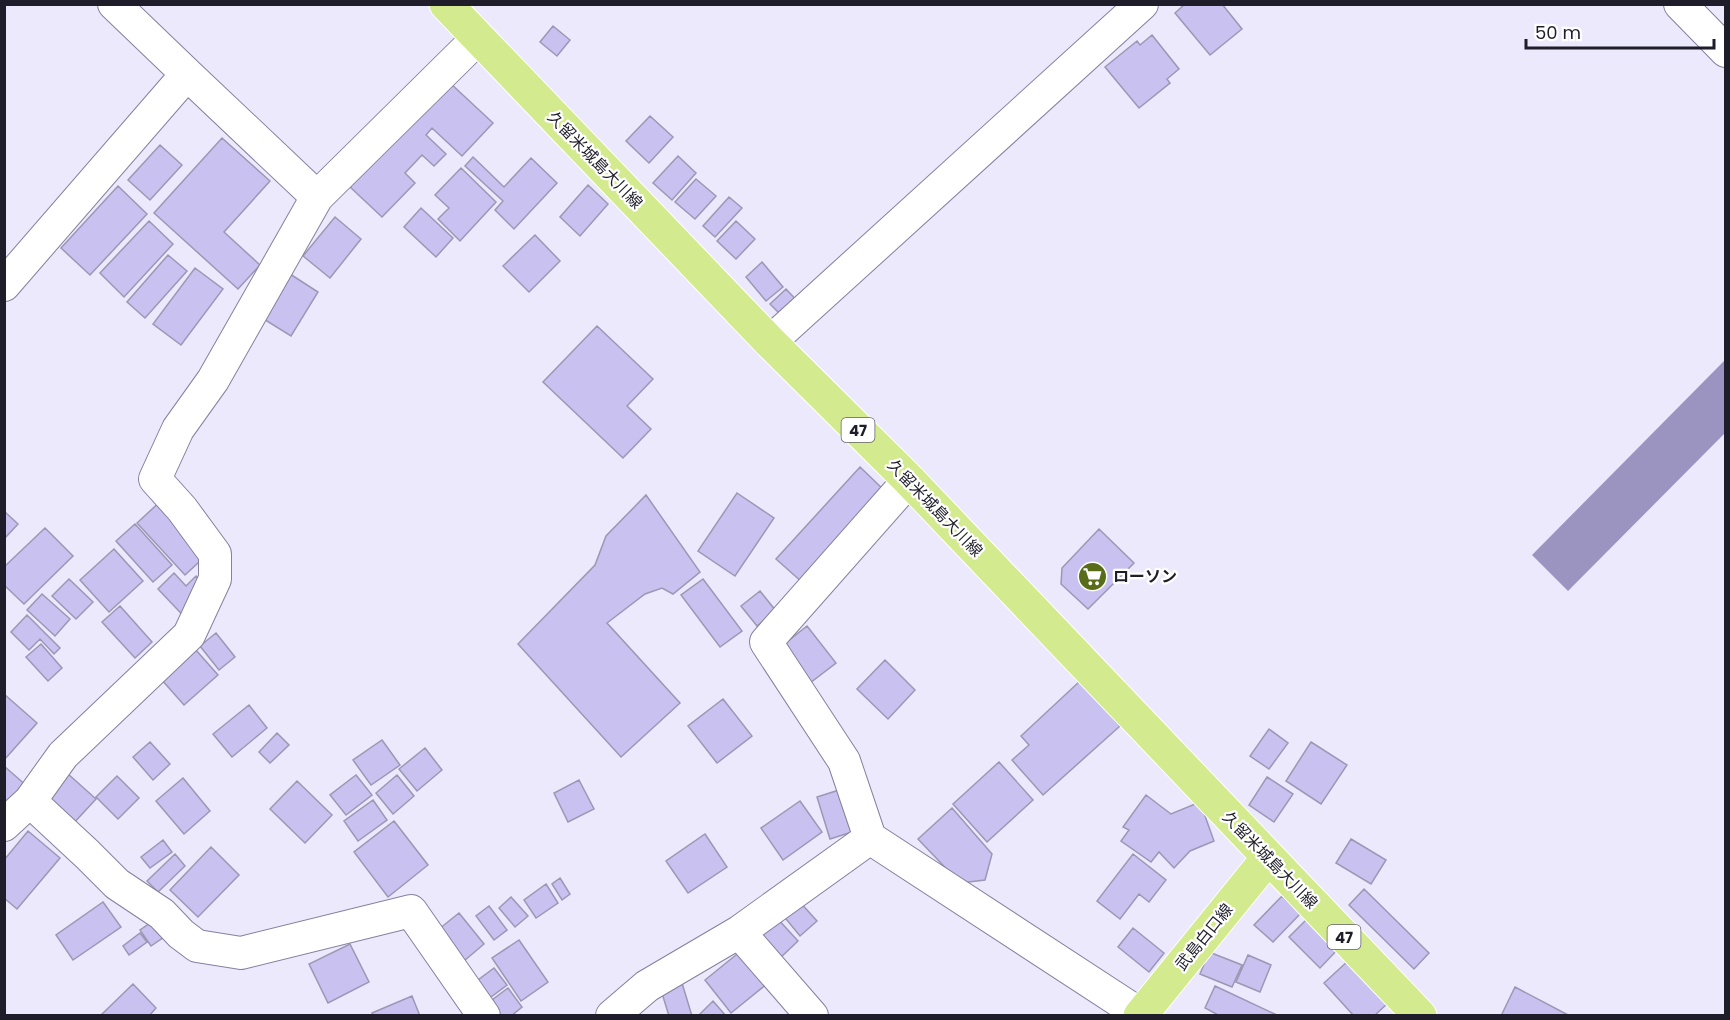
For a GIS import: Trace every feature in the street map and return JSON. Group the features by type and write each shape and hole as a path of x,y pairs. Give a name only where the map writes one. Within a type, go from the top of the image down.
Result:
{"main road":[{"name":"久留米城島大川線","path":"446,4 770,342 909,480 1419,1016"},
{"name":"武島白口線","path":"1140,1015 1268,858"}],"street":[{"path":"114,4 317,197"},
{"path":"770,342 1142,4"},
{"path":"1680,4 1725,51"},
{"path":"4,825 30,801 63,755 189,635 215,579 215,554 182,509 155,479 178,429 213,380 317,197 477,38"},
{"path":"4,285 187,74"},
{"path":"909,480 765,642 844,761 870,838 1140,1015"},
{"path":"30,801 117,884 162,914 181,934 197,946 241,953 411,911 484,1016"},
{"path":"612,1016 647,986 739,932 870,838"},
{"path":"739,932 812,1016"}],"shaded area":[{"path":"1725,360 1725,433 1568,591 1532,555"}],"building":[{"path":"1185,4 1222,4 1242,29 1210,55 1175,13"},
{"path":"553,26 570,40 557,56 540,42"},
{"path":"1152,35 1179,69 1167,79 1170,83 1139,108 1105,67 1137,41 1140,45"},
{"path":"449,82 493,123 462,156 432,128 426,135 446,154 434,166 422,155 405,173 415,183 382,217 350,187"},
{"path":"650,116 673,137 649,163 626,141"},
{"path":"222,138 270,181 224,232 260,265 238,289 154,213"},
{"path":"160,145 182,165 150,200 128,180"},
{"path":"678,156 696,173 672,200 653,183"},
{"path":"473,157 504,187 531,158 557,183 514,229 495,210 503,201 465,166"},
{"path":"461,168 496,202 460,241 438,219 449,208 435,195"},
{"path":"696,179 716,196 695,219 675,202"},
{"path":"588,185 608,204 580,236 560,217"},
{"path":"118,186 147,214 90,275 61,248"},
{"path":"729,197 742,208 715,237 703,226"},
{"path":"421,208 453,238 436,257 404,227"},
{"path":"335,217 361,239 330,278 303,256"},
{"path":"149,221 173,244 124,297 100,273"},
{"path":"736,221 755,239 736,259 717,241"},
{"path":"535,235 560,261 529,292 503,266"},
{"path":"168,255 187,271 145,318 127,302"},
{"path":"762,262 783,287 766,301 746,277"},
{"path":"195,268 223,289 181,345 153,324"},
{"path":"290,274 318,292 291,336 262,318"},
{"path":"786,289 802,306 787,321 770,304"},
{"path":"597,326 653,379 627,406 651,429 623,458 543,382"},
{"path":"860,467 886,492 803,583 776,559"},
{"path":"737,493 774,518 735,576 698,551"},
{"path":"646,495 700,572 673,594 662,588 645,594 607,623 680,703 621,757 518,644 595,565 606,536"},
{"path":"164,498 211,551 185,575 137,523"},
{"path":"4,511 18,524 4,539"},
{"path":"135,524 172,565 153,582 116,541"},
{"path":"45,528 73,556 24,604 4,585 4,567"},
{"path":"1099,529 1134,563 1088,609 1061,584 1062,568"},
{"path":"114,549 143,581 109,612 80,580"},
{"path":"174,573 186,586 196,576 220,601 194,627 158,589"},
{"path":"69,579 93,602 76,619 52,596"},
{"path":"703,579 742,631 720,647 681,595"},
{"path":"760,591 776,611 757,626 741,606"},
{"path":"42,594 70,619 55,636 27,610"},
{"path":"120,606 152,642 135,658 102,622"},
{"path":"27,615 60,648 54,654 40,639 29,650 11,632"},
{"path":"807,626 836,663 810,683 782,646"},
{"path":"216,633 235,657 219,670 200,646"},
{"path":"41,644 62,668 48,681 26,657"},
{"path":"195,649 218,675 184,705 161,679"},
{"path":"885,660 915,690 888,719 857,689"},
{"path":"1080,681 1120,726 1043,795 1012,760 1029,745 1021,736"},
{"path":"4,694 37,723 4,760"},
{"path":"723,699 752,736 717,763 688,726"},
{"path":"249,705 267,728 232,757 213,734"},
{"path":"1269,729 1288,743 1269,769 1250,756"},
{"path":"277,733 289,745 270,763 259,752"},
{"path":"382,740 400,765 371,785 353,760"},
{"path":"150,742 170,764 153,780 133,757"},
{"path":"1311,742 1347,765 1321,804 1286,781"},
{"path":"425,748 442,770 417,791 399,769"},
{"path":"999,762 1033,800 987,842 953,804"},
{"path":"4,766 28,787 4,815"},
{"path":"67,773 96,799 72,825 44,799"},
{"path":"356,775 372,795 346,815 330,795"},
{"path":"397,775 414,796 393,814 376,793"},
{"path":"117,776 139,798 118,819 96,797"},
{"path":"1267,777 1293,794 1274,822 1249,805"},
{"path":"183,778 210,811 184,834 156,801"},
{"path":"579,780 594,809 568,822 554,793"},
{"path":"297,781 332,815 305,843 270,809"},
{"path":"839,790 852,832 830,839 817,797"},
{"path":"1146,795 1171,814 1200,802 1214,841 1190,851 1174,868 1159,852 1151,862 1121,841 1129,830 1123,827"},
{"path":"373,800 387,820 358,841 344,821"},
{"path":"800,801 822,832 783,860 761,828"},
{"path":"952,808 992,854 985,880 960,883 918,839"},
{"path":"394,821 428,865 388,897 354,852"},
{"path":"28,831 60,858 17,909 4,898 4,860"},
{"path":"705,834 727,867 688,893 666,861"},
{"path":"1351,839 1386,860 1371,884 1336,863"},
{"path":"163,840 172,852 150,868 141,857"},
{"path":"211,847 239,875 198,917 170,890"},
{"path":"175,854 185,866 158,892 147,881"},
{"path":"1133,854 1166,880 1149,902 1139,894 1120,919 1097,901"},
{"path":"560,878 570,894 562,900 552,884"},
{"path":"546,884 558,903 536,918 524,900"},
{"path":"1364,889 1429,953 1414,969 1349,905"},
{"path":"1282,896 1300,914 1273,942 1254,925"},
{"path":"511,897 528,916 515,927 499,908"},
{"path":"798,900 817,921 800,936 782,914"},
{"path":"103,902 121,927 73,960 56,935"},
{"path":"489,906 507,930 494,940 476,916"},
{"path":"459,913 484,944 464,961 439,929"},
{"path":"1310,916 1340,947 1320,968 1289,937"},
{"path":"776,917 798,941 778,960 755,937"},
{"path":"156,919 167,935 151,946 140,930"},
{"path":"1133,928 1164,953 1149,972 1118,947"},
{"path":"140,933 147,942 129,955 123,946"},
{"path":"519,940 548,982 521,1001 492,958"},
{"path":"350,944 369,982 328,1003 309,964"},
{"path":"747,946 773,979 731,1013 705,980"},
{"path":"1209,952 1242,965 1232,987 1200,974"},
{"path":"1248,955 1271,965 1260,992 1236,982"},
{"path":"1349,960 1388,1003 1374,1016 1354,1016 1324,983"},
{"path":"494,968 507,985 487,1000 474,983"},
{"path":"682,983 692,1016 669,1016 661,990"},
{"path":"133,984 156,1008 149,1016 100,1016"},
{"path":"1215,986 1279,1016 1220,1016 1205,1008"},
{"path":"1515,987 1570,1016 1501,1016"},
{"path":"508,988 522,1007 511,1016 497,1016 488,1003"},
{"path":"412,996 420,1016 373,1016 372,1013"},
{"path":"713,1001 726,1016 698,1016"}],"place":[{"name":"ローソン","path":"1092,576"}]}
